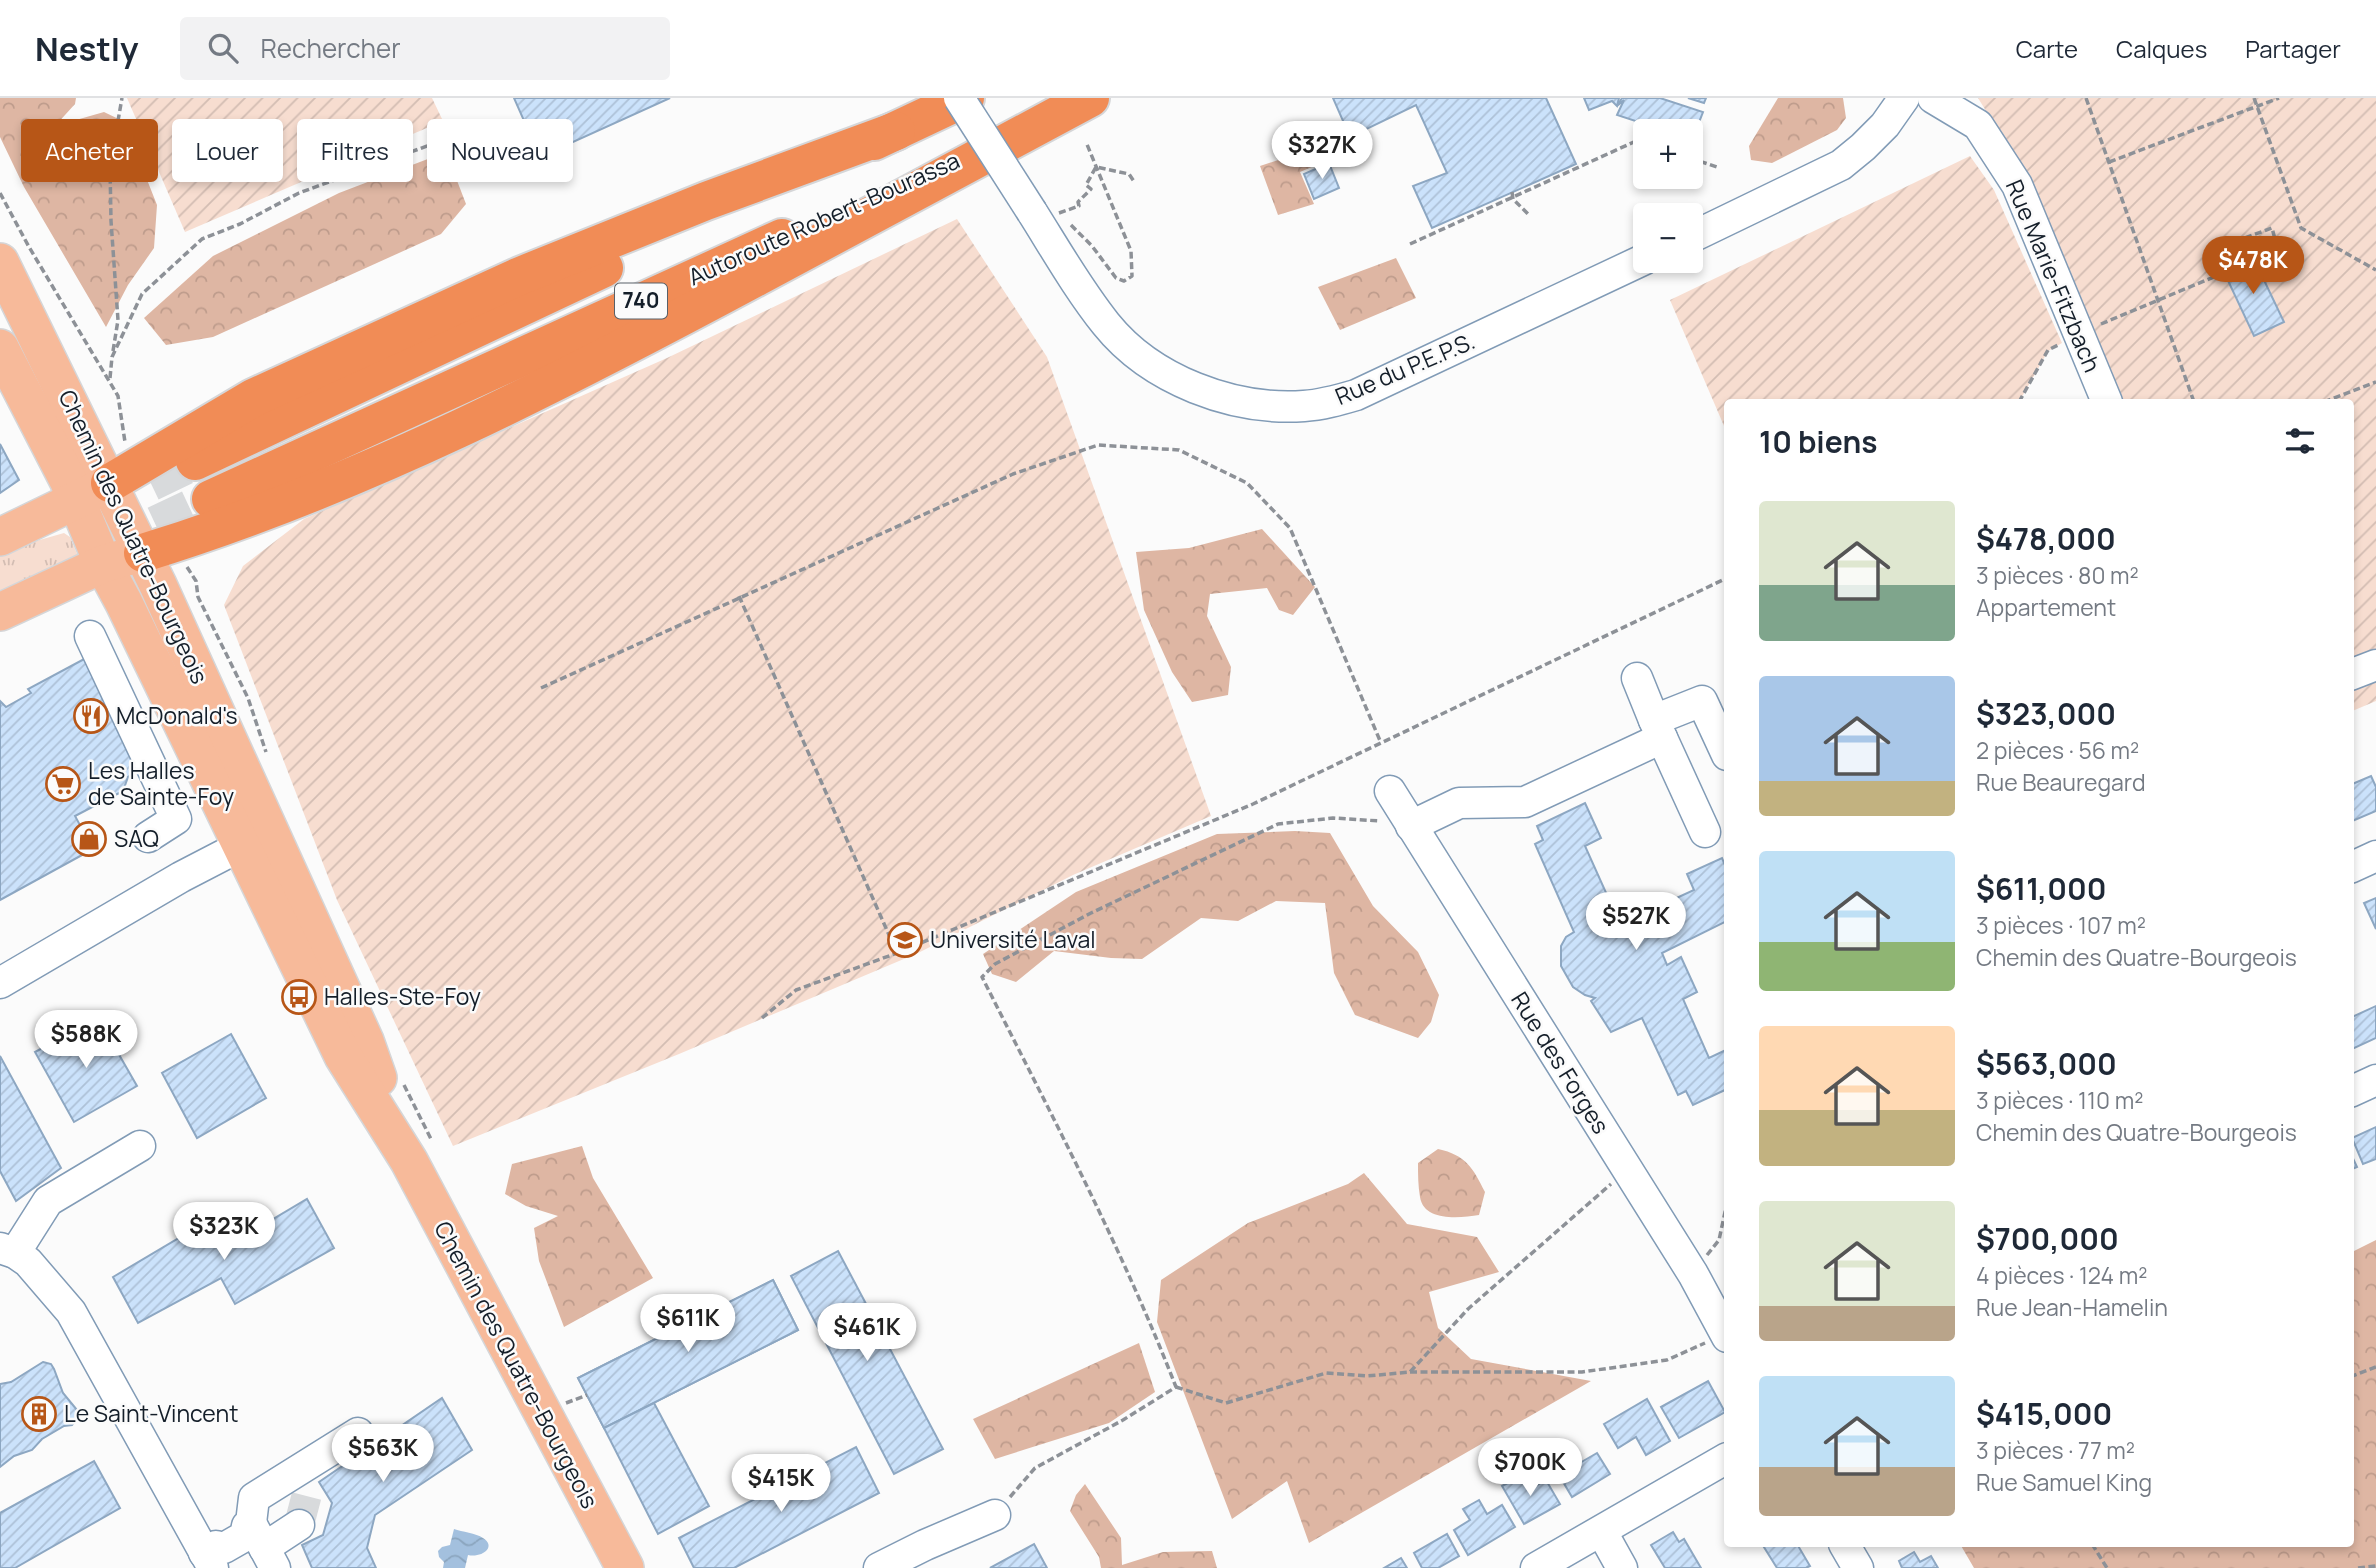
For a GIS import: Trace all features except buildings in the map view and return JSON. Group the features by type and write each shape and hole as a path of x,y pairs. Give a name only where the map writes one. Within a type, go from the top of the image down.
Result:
{"highway":[{"name":"Autoroute Robert-Bourassa","path":"195,461 965,98"},
{"name":"Autoroute Robert-Bourassa","path":"211,499 644,299 1086,101"},
{"path":"143,553 348,479 593,365 1086,101"},
{"path":"110,483 253,398 520,276 706,201 896,131"}],"main road":[{"name":"Chemin des Quatre-Bourgeois","path":"0,262 143,553 256,838"},
{"name":"Chemin des Quatre-Bourgeois","path":"0,348 77,502 103,564 256,838 365,1041 625,1568"},
{"path":"0,537 77,502 110,483"},
{"path":"0,612 103,564 143,553"}],"street":[{"name":"Rue du P.E.P.S.","path":"959,98 1078,285 1107,325 1143,359 1169,376 1210,392 1247,402 1303,406 1329,403 1356,395 1633,265"},
{"path":"1703,232 1841,165 1885,125 1904,98"},
{"name":"Rue Marie-Fitzbach","path":"1933,98 1978,125 2017,185 2106,399"},
{"path":"90,636 176,819 148,837"},
{"path":"2354,673 2376,665"},
{"path":"1637,678 1705,832"},
{"path":"1410,825 1460,803 1525,802 1715,696 1724,740"},
{"name":"Rue des Forges","path":"1390,791 1693,1274 1724,1332"},
{"path":"0,983 181,877 256,838"},
{"path":"2354,865 2376,856"},
{"path":"2354,1090 2376,1080"},
{"path":"139,1146 44,1193 8,1250 28,1262 71,1312 211,1556 245,1535 259,1541 299,1525"},
{"path":"259,1541 254,1498 301,1484 358,1433"},
{"path":"1536,1568 1724,1460"},
{"path":"878,1568 995,1515"},
{"path":"1602,1532 1622,1568"},
{"path":"1846,1547 1858,1568"}],"path":[{"path":"110,380 118,320 110,166 122,98"},
{"path":"2086,98 2193,399"},
{"path":"2254,98 2301,228 2376,270"},
{"path":"2109,162 2279,98"},
{"path":"1065,219 1092,246 1116,278 1124,281 1132,276 1131,251 1086,142"},
{"path":"1410,244 1633,142"},
{"path":"112,357 142,294 202,239 240,224 299,193 427,146"},
{"path":"1703,162 1717,167"},
{"path":"1096,167 1129,174 1135,183"},
{"path":"1064,211 1079,206 1078,202 1091,189 1086,185 1096,167"},
{"path":"1512,192 1513,199 1528,214"},
{"path":"0,193 29,247 110,380 118,396 123,438"},
{"path":"2021,399 2048,351 2079,334 2216,276 2209,251 2272,228 2282,265"},
{"path":"2332,399 2376,382"},
{"path":"541,688 1013,474 1098,445 1179,450 1247,482 1290,528 1381,743"},
{"path":"188,568 196,581 198,597 248,698 269,760"},
{"path":"762,1018 796,990 897,953 1254,804 1724,579"},
{"path":"739,596 897,953"},
{"path":"1176,1387 1146,1310 982,977 995,964 1091,913 1278,824 1333,818 1410,825"},
{"path":"403,1084 420,1151"},
{"path":"1410,1371 1468,1309 1592,1199 1628,1171"},
{"path":"1693,1274 1719,1240 1724,1217"},
{"path":"995,1515 1035,1468 1123,1420 1176,1387 1226,1403 1326,1373 1367,1376 1410,1371 1582,1372 1667,1360 1724,1337"},
{"path":"2354,1375 2376,1367"},
{"path":"574,1414 565,1403 587,1395"},
{"path":"2094,1547 2107,1568"},
{"path":"2358,1568 2376,1566"}],"green space":[{"path":"0,98 76,98 75,104 61,119 21,119 21,181 0,137"},
{"path":"127,98 432,98 442,119 427,119 427,128 413,134 413,119 297,119 297,182 301,182 185,232 158,170 158,119 136,119"},
{"path":"1778,98 1843,98 1846,118 1837,130 1772,163 1751,160 1749,146"},
{"path":"1978,98 2376,98 2376,701 2354,710 2354,399 2107,399 1999,132"},
{"path":"104,112 119,119 80,119"},
{"path":"1339,140 1342,154 1300,172 1314,204 1278,215 1260,166"},
{"path":"1970,156 1994,190 2062,343 2048,351 2021,399 1724,399 1724,426 1670,300"},
{"path":"427,159 427,182 458,182 466,204 441,234 213,337 166,345 144,318 213,256 339,193 368,182 413,182 413,165"},
{"path":"22,182 148,182 157,205 154,248 128,285 106,327"},
{"path":"957,219 1047,357 1211,816 1073,875 918,953 453,1146 337,900 224,605 243,566 304,519 667,358"},
{"path":"1396,258 1416,298 1340,330 1318,287"},
{"path":"1262,529 1315,587 1293,615 1279,610 1267,588 1210,594 1207,616 1231,667 1228,695 1192,702 1172,672 1144,610 1136,552 1189,548"},
{"path":"64,533 70,537 78,556 0,594 0,557 29,543"},
{"path":"1295,831 1330,833 1373,906 1418,952 1439,995 1431,1022 1418,1038 1355,1015 1334,973 1325,903 1276,901 1238,921 1201,918 1142,959 1054,951 1016,982 992,974 983,954 1076,892 1217,834"},
{"path":"582,1146 593,1178 653,1278 564,1327 539,1261 534,1228 558,1216 526,1206 505,1194 512,1164"},
{"path":"1438,1149 1462,1159 1477,1176 1485,1192 1479,1215 1444,1216 1428,1211 1423,1205 1418,1163"},
{"path":"1364,1173 1407,1224 1477,1237 1499,1272 1429,1292 1438,1328 1471,1359 1591,1381 1309,1543 1287,1481 1232,1519 1157,1322 1161,1280 1248,1223 1348,1184"},
{"path":"2376,1240 2376,1568 1974,1568 1962,1547 2354,1547 2354,1251"},
{"path":"1139,1343 1155,1392 1109,1423 995,1459 973,1419"},
{"path":"1085,1484 1121,1538 1122,1565 1163,1552 1212,1551 1217,1568 1101,1568 1099,1557 1070,1511 1076,1495"}],"water":[{"path":"454,1529 480,1536 489,1545 483,1553 468,1555 465,1568 443,1568 444,1562 438,1551 450,1545"}],"tunnel":[{"path":"99,507 195,461"},
{"path":"104,549 211,499"},
{"path":"299,1525 307,1494"}],"place":[{"name":"McDonald's","path":"91,716"},
{"name":"Les Halles de Sainte-Foy","path":"63,784"},
{"name":"SAQ","path":"89,839"},
{"name":"Université Laval","path":"905,940"},
{"name":"Halles-Ste-Foy","path":"299,997"},
{"name":"Le Saint-Vincent","path":"39,1414"}]}
